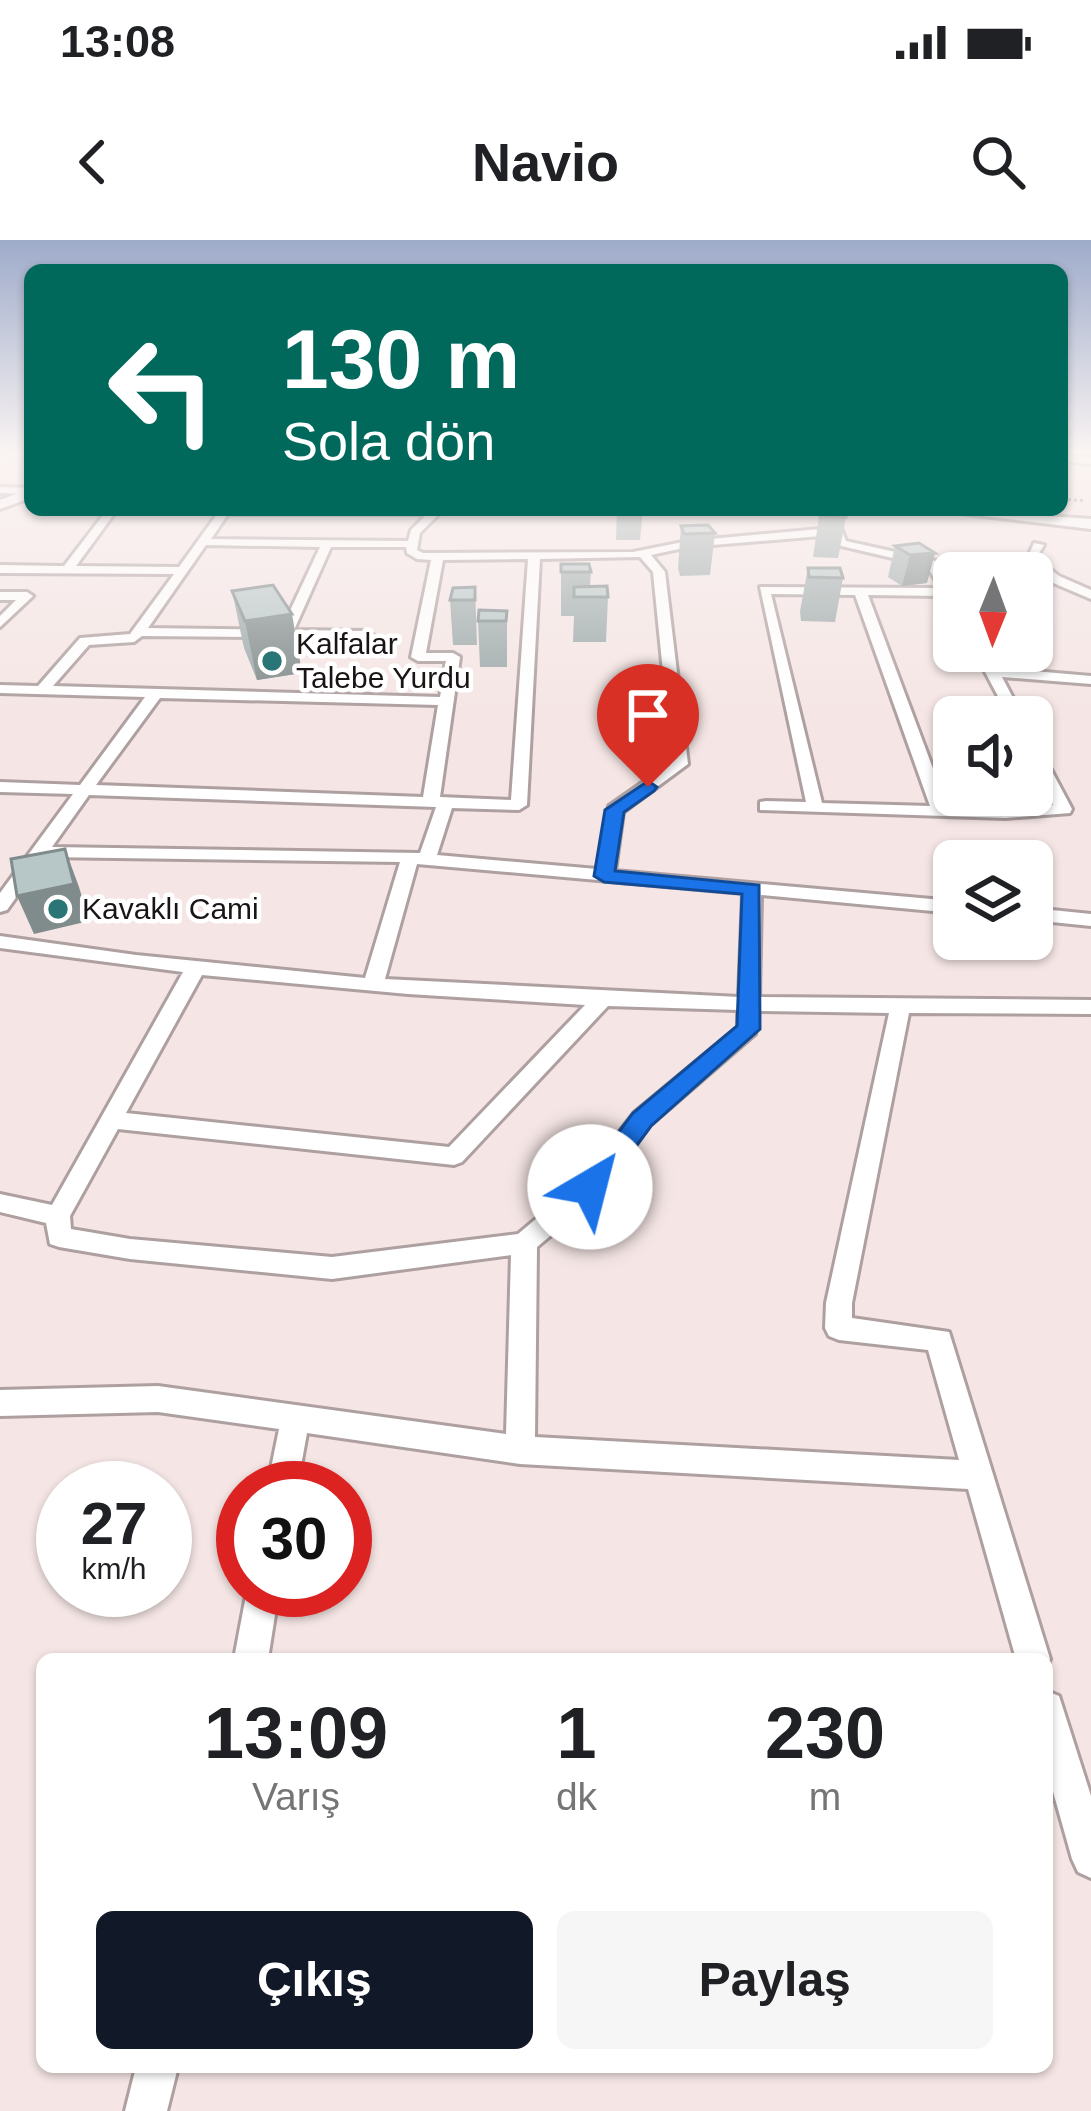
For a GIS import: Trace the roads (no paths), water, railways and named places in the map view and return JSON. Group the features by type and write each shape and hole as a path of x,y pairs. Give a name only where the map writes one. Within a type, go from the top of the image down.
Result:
{"street":[{"path":"69,568 92,537"},
{"path":"41,691 85,641 134,638 206,537"},
{"path":"414,537 411,550 421,557 438,557 643,553 765,537"},
{"path":"840,537 841,543 933,565"},
{"path":"203,542 412,544"},
{"path":"286,634 327,543"},
{"path":"1038,544 1030,559 1054,579 1091,595"},
{"path":"604,876 615,810 680,764 659,572 643,553"},
{"path":"0,787 519,806 534,556"},
{"path":"373,985 439,800 453,657 418,658 438,557"},
{"path":"0,568 182,571"},
{"path":"815,807 764,590 933,596"},
{"path":"860,591 933,792"},
{"path":"0,596 27,596 0,623"},
{"path":"138,632 366,635"},
{"path":"992,672 1091,680"},
{"path":"992,672 1005,696"},
{"path":"0,689 446,701"},
{"path":"0,906 155,694"},
{"path":"1053,788 1064,809 1053,809"},
{"path":"766,806 933,811"},
{"path":"39,852 418,859 933,905"},
{"path":"194,970 58,1216 59,1238 332,1268 524,1244 590,1187 642,1119 748,1029 752,889"},
{"path":"1053,916 1091,920"},
{"path":"0,942 194,970 373,985 752,1007 1091,1007"},
{"path":"112,1120 454,1156 603,998"},
{"path":"900,1008 839,1304 839,1328 939,1340 1031,1653"},
{"path":"0,1203 58,1216"},
{"path":"520,1450 524,1244"},
{"path":"0,1402 158,1399 520,1450 980,1475"},
{"path":"287,1461 295,1419"},
{"path":"251,1653 258,1617"},
{"path":"1053,1725 1085,1815 1091,1859"},
{"path":"146,2111 156,2073"}],"place":[{"name":"Kalfalar Talebe Yurdu","path":"272,661"},
{"name":"Kavaklı Cami","path":"58,909"}]}
